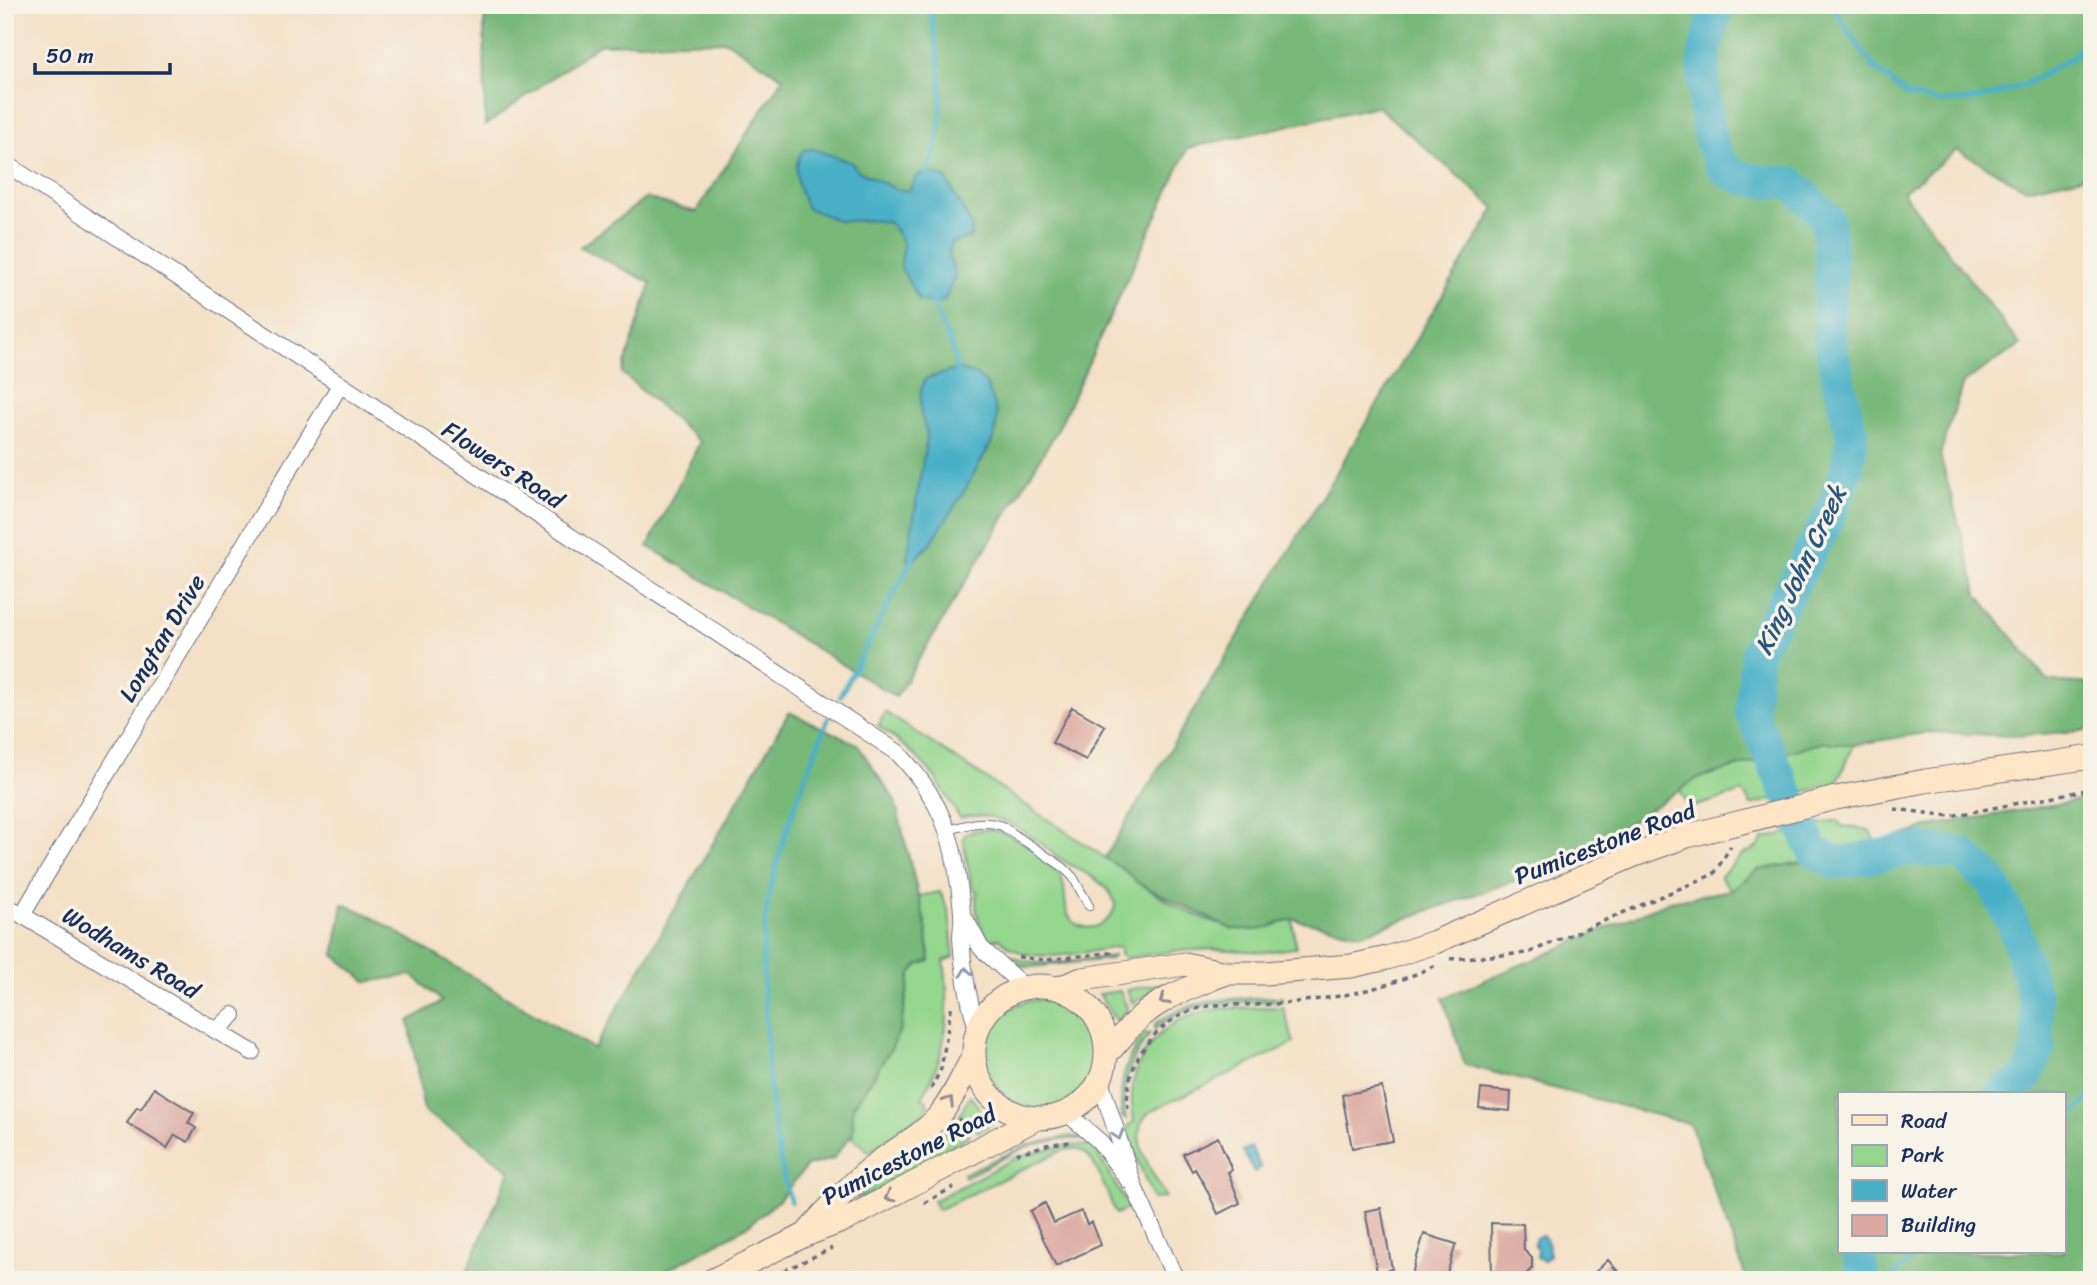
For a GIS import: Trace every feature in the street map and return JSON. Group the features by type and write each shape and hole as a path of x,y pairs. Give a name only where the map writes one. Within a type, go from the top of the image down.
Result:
{"main road":[{"name":"Pumicestone Road","path":"1059,988 1082,979 1185,964 1226,973 1310,971 1387,958 1445,937 1632,856 1687,836 1836,798 1925,780 2092,758"},
{"name":"Pumicestone Road","path":"1107,1053 1147,1026 1171,995 1226,973"},
{"path":"1041,985 1059,988 1078,998 1094,1013 1104,1031 1107,1053 1100,1081 1091,1094 1067,1113 1037,1118 1018,1115 1001,1106 987,1092 978,1076 974,1057 978,1028 988,1010 1004,996 1024,987 1041,985"},
{"name":"Pumicestone Road","path":"805,1235 842,1193 927,1128 944,1109 974,1057"},
{"name":"Pumicestone Road","path":"713,1280 805,1235 849,1218 1037,1118"}],"street":[{"name":"Flowers Road","path":"5,163 897,752 931,793 948,830 963,915 961,938 968,1002 978,1028"},
{"name":"Longtan Drive","path":"22,915 340,385"},
{"name":"Wodhams Road","path":"5,905 251,1052"},
{"name":"Flowers Road","path":"963,915 981,948 1024,987"},
{"name":"Wodhams Road","path":"216,1031 233,1015"},
{"path":"1100,1081 1135,1189 1176,1280"},
{"path":"1067,1113 1098,1139 1135,1189"}],"lane":[{"path":"948,830 977,822 991,822 1002,826 1063,867 1073,877 1089,906"}],"path":[{"path":"1881,808 1951,816 2092,789"},
{"path":"1115,1127 1130,1120 1128,1104 1132,1073 1145,1044 1147,1026 1214,1005 1284,1004 1353,994 1417,974 1446,960 1528,953 1714,874 1735,841"},
{"path":"1014,956 1028,960 1045,960 1116,951 1117,974"},
{"path":"953,997 949,1034 941,1069 927,1097 963,1122 983,1147"},
{"path":"1009,1157 1027,1149 1050,1144 1084,1144 1098,1139"},
{"path":"923,1203 957,1185"},
{"path":"764,1280 832,1248"}],"green space":[{"path":"484,5 2092,5 2092,175 2026,189 1957,150 1903,192 2020,345 1963,383 1940,455 1978,595 2048,681 2092,684 2092,730 2012,736 1930,732 1854,745 1824,742 1698,778 1571,861 1362,934 1292,919 1259,930 1231,929 1139,884 1105,858 1495,208 1377,106 1188,148 1058,429 896,697 648,546 700,442 622,373 651,283 580,247 646,198 696,212 783,78 726,41 599,44 485,126"},
{"path":"789,712 857,744 895,801 926,927 930,961 918,965 911,973 900,1030 891,1049 853,1107 853,1133 833,1159 807,1166 778,1201 745,1228 649,1280 463,1280 510,1171 471,1141 424,1112 409,1021 442,1001 412,975 367,982 334,955 343,904 365,913 594,1049"},
{"path":"885,712 1167,901 1203,918 1239,929 1269,928 1292,919 1296,948 1262,952 1214,949 1174,951 1125,958 1120,955 1120,947 1039,956 1010,947 1000,938 989,941 978,917 977,891 972,888 963,839 966,833 985,829 1006,834 1045,859 1059,873 1067,912 1075,923 1090,928 1102,923 1113,911 1114,900 1098,881 1059,858 1013,825 983,816 960,818 936,779 923,764 878,726"},
{"path":"1824,742 1854,745 1837,783 1751,805 1743,792 1689,808 1680,790 1698,778"},
{"path":"2092,798 2092,1280 1747,1280 1690,1124 1465,1065 1443,998 1670,901 1731,890 1758,870 1852,853 1930,826"},
{"path":"1837,820 1842,826 1869,830 1878,844 1852,853 1758,870 1731,890 1720,877 1763,839"},
{"path":"940,892 949,912 954,957 944,961 947,1014 937,1065 922,1098 927,1101 928,1106 917,1119 869,1152 851,1136 853,1107 900,1030 911,973 918,965 930,960 919,896"},
{"path":"997,947 1010,955 1037,963 1113,956 1111,959 1030,967 1009,960 998,952"},
{"path":"1162,984 1133,1004 1127,990"},
{"path":"1120,991 1128,1009 1117,1022 1099,994"},
{"path":"1282,997 1282,1001 1232,1002 1200,1007 1185,1011 1155,1029 1155,1024 1169,1015 1200,1003"},
{"path":"1040,1000 1061,1004 1078,1016 1090,1033 1094,1054 1090,1075 1078,1092 1061,1104 1040,1108 1019,1104 1002,1092 990,1075 986,1054 990,1033 1002,1016 1019,1004"},
{"path":"1283,1007 1294,1043 1151,1111 1143,1120 1139,1130 1143,1153 1165,1197 1153,1199 1126,1131 1134,1122 1134,1083 1147,1049 1159,1035 1191,1015 1220,1009"},
{"path":"1144,1033 1150,1034 1137,1053 1128,1074 1124,1096 1126,1119 1122,1117 1121,1094 1124,1073"},
{"path":"970,1096 992,1123 979,1132 959,1115"},
{"path":"955,1121 970,1135 898,1180 855,1202 879,1180 932,1144"},
{"path":"1070,1136 1084,1139 1060,1139 1028,1146 965,1177 963,1174 1025,1146"},
{"path":"1066,1145 1093,1146 1129,1208 1116,1214 1094,1164 1085,1153 1074,1149 1063,1150 938,1210 933,1201 1017,1157"}],"water":[{"path":"813,149 851,162 858,171 896,189 909,191 917,176 928,172 945,177 972,226 971,237 952,243 948,254 955,275 945,300 934,304 919,300 901,268 903,243 890,223 874,220 840,221 807,208 799,186 797,164 803,150"},
{"path":"957,369 975,374 986,383 997,414 995,436 965,490 930,544 912,562 907,560 927,435 921,413 921,390 925,379"},
{"path":"1251,1147 1261,1168 1254,1172 1243,1151"},
{"path":"1542,1235 1549,1247 1549,1256 1544,1261 1537,1257 1538,1250 1534,1243 1536,1238"}],"building":[{"path":"1072,707 1105,726 1086,760 1052,743"},
{"path":"1382,1087 1393,1141 1352,1148 1342,1095"},
{"path":"154,1088 194,1113 188,1123 196,1128 188,1142 175,1135 167,1148 127,1123 137,1107 141,1109"},
{"path":"1481,1089 1511,1092 1510,1111 1479,1108"},
{"path":"1218,1137 1232,1170 1228,1172 1240,1203 1218,1214 1195,1169 1192,1171 1183,1154"},
{"path":"1045,1203 1054,1223 1081,1211 1087,1224 1092,1222 1101,1245 1056,1266 1030,1211"},
{"path":"1381,1208 1392,1269 1377,1272 1365,1211"},
{"path":"1491,1223 1523,1224 1524,1250 1532,1258 1532,1268 1523,1278 1492,1280"},
{"path":"1424,1234 1456,1244 1445,1280 1410,1280"},
{"path":"1608,1260 1625,1280 1587,1280"}],"waterway":[{"path":"926,178 936,147 941,111 938,58 929,5"},
{"name":"King John Creek","path":"1719,5 1704,60 1706,116 1715,152 1723,166 1740,177 1791,183 1827,218 1831,265 1829,331 1852,437 1847,469 1830,516 1757,651 1751,713 1813,850 1835,863 1916,849 1962,854 1993,882 2014,926 2035,997 2039,1048 2026,1078 2003,1092"},
{"path":"1833,5 1873,66 1908,96 1941,102 1980,99 2024,85 2073,57 2092,35"},
{"path":"933,298 951,344 956,374"},
{"path":"840,696 914,556"},
{"path":"791,1202 780,1158 770,1091 763,976 764,927 769,896 787,828 828,719"},
{"path":"2066,1120 2092,1096"},
{"name":"King John Creek","path":"1859,1254 1863,1280"},
{"path":"1889,1280 1918,1254"}]}
